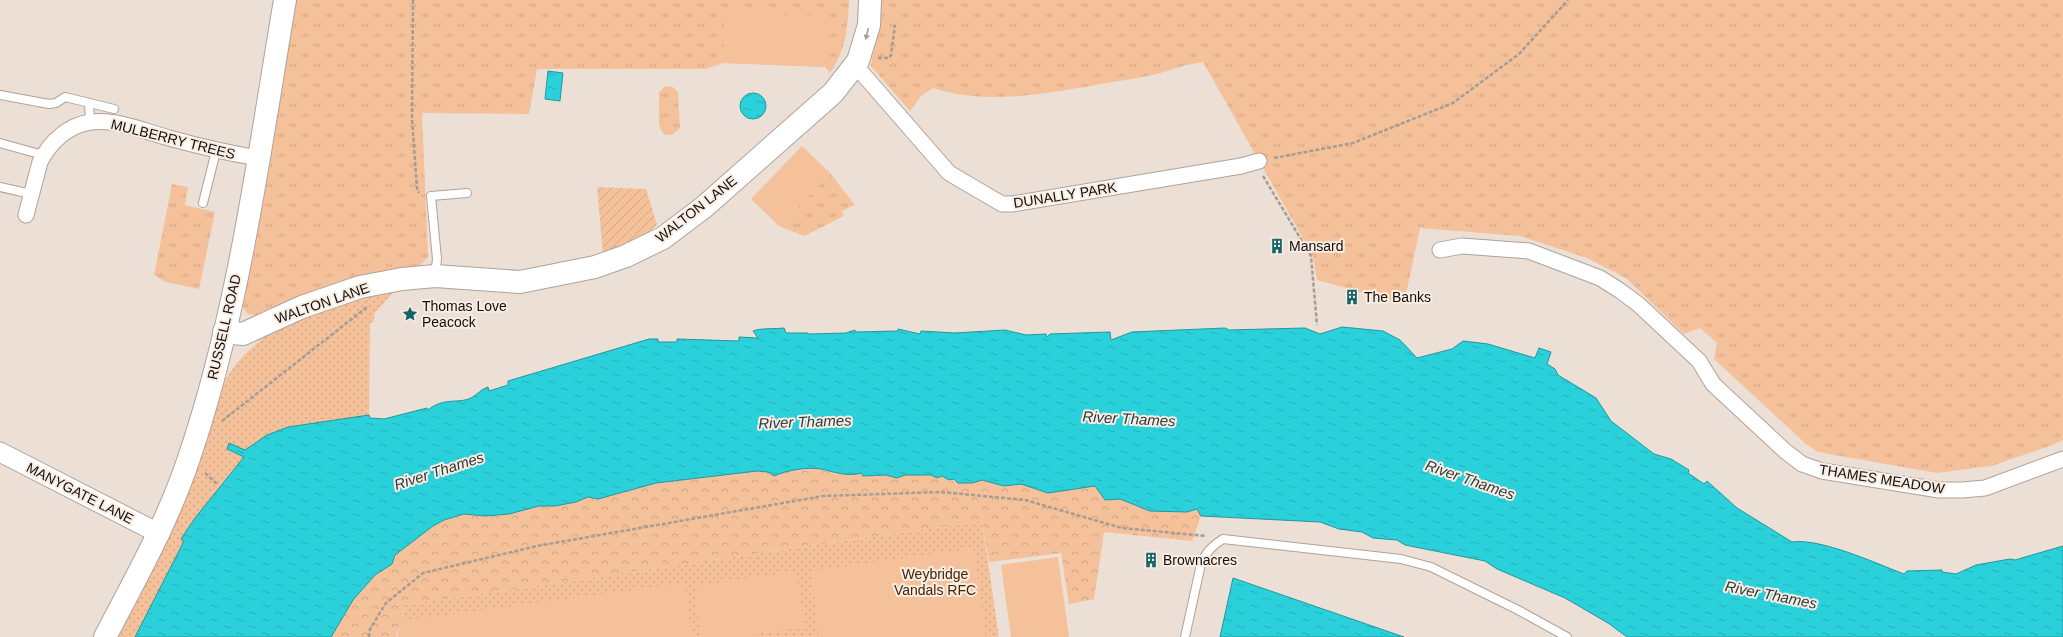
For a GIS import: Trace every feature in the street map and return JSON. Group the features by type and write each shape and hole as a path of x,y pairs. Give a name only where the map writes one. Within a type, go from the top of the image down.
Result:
{"main road":[{"name":"RUSSELL ROAD","path":"105,637 160,534 189,460 224,332 258,158 285,0"},
{"name":"WALTON LANE","path":"224,332 243,334 302,306 360,287 402,279 435,276 520,282 595,266 626,256 663,238 704,207 833,93 858,59 869,25 870,0"}],"street":[{"name":"DUNALLY PARK","path":"858,59 949,173 1002,204 1020,203 1257,162"},
{"name":"MULBERRY TREES","path":"26,215 43,155 53,143 70,128 90,122 112,123 216,151 258,158"},
{"name":"THAMES MEADOW","path":"1440,250 1462,246 1529,251 1600,278 1620,290 1638,304 1699,361 1713,384 1785,451 1802,464 1822,471 1939,490 1962,490 1986,488 2063,459"},
{"name":"MANYGATE LANE","path":"0,452 160,534"}],"lane":[{"path":"0,95 49,104 56,103 65,97 114,109"},
{"path":"89,103 90,122"},
{"path":"0,143 43,155"},
{"path":"203,203 216,151"},
{"path":"0,187 31,194"},
{"path":"435,276 437,259 431,196 467,193"},
{"path":"1185,637 1201,564 1205,555 1212,546 1223,539 1401,559 1431,567 1518,610 1567,637"}],"path":[{"path":"413,0 412,119 417,188 418,192 432,206"},
{"path":"1317,325 1311,256 1257,162 1333,149 1354,143 1453,103 1519,54 1568,0"},
{"path":"858,59 889,58 891,55 895,25"},
{"path":"220,422 370,304"},
{"path":"207,476 217,484"},
{"path":"369,637 370,629 386,603 423,573 538,546 823,496 941,492 1025,500 1122,528 1223,539"}],"green space":[{"path":"294,0 849,0 847,29 843,47 840,56 830,73 825,67 724,63 705,69 537,69 529,114 422,113 428,257 414,271 260,316 248,314 241,305"},
{"path":"881,0 2063,0 2063,440 2050,446 1991,466 1937,473 1818,452 1805,443 1714,359 1717,343 1700,328 1684,334 1626,278 1587,258 1520,236 1420,228 1404,304 1317,280 1313,256 1203,62 1141,77 1035,94 994,97 973,96 933,88 921,96 910,111 871,66"},
{"path":"725,12 826,16 825,67 724,63"},
{"path":"666,86 673,87 678,93 680,128 672,135 663,134 659,125 659,92"},
{"path":"802,146 830,173 779,226 751,199"},
{"path":"830,173 855,205 842,211 844,216 804,236 779,226"},
{"path":"172,184 188,187 185,205 215,212 199,289 166,282 154,275"},
{"path":"597,187 646,189 657,225 642,237 603,255"},
{"path":"393,293 374,314 374,322 370,323 369,415 288,427 267,435 245,451 227,449 244,457 195,518 182,539 184,541 135,637 118,637 124,625 121,623 174,526 215,404 221,388 229,374 244,356 261,340 299,317 342,302"},
{"path":"819,469 836,474 861,473 863,476 886,475 897,478 905,475 931,475 937,478 943,476 949,480 972,483 982,480 1004,486 1021,484 1048,493 1095,486 1105,500 1120,499 1150,511 1187,512 1198,509 1201,516 1192,541 1104,532 1094,599 1069,604 1061,553 989,562 982,521 405,605 396,637 331,637 353,600 375,575 392,564 395,555 432,526 444,520 465,514 485,516 509,514 539,506 555,506 576,502 588,497 598,499 656,483 757,471 768,472 774,476 784,471"},
{"name":"Weybridge Vandals RFC","path":"982,521 999,637 397,637 405,605"},
{"path":"974,548 986,637 819,637 811,571"},
{"path":"1058,557 1069,637 1011,637 1001,565"},
{"path":"796,571 805,627 733,637 701,637 694,586"},
{"path":"685,583 692,637 400,637 398,621"}],"water":[{"path":"548,71 563,73 560,101 545,99"},
{"path":"753,93 762,97 766,106 762,115 753,119 744,115 740,106 744,97"},
{"name":"River Thames","path":"1342,327 1383,331 1400,340 1417,358 1452,349 1463,341 1488,344 1535,358 1539,348 1551,352 1547,364 1555,369 1558,375 1596,398 1611,421 1654,454 1671,459 1689,470 1688,473 1704,484 1707,481 1737,508 1792,542 1804,542 1833,547 1904,574 1907,571 1942,570 1942,572 1956,574 1976,565 2010,559 2015,560 2063,546 2063,637 1627,637 1608,623 1565,598 1497,569 1485,561 1405,545 1397,540 1373,538 1362,532 1339,529 1320,522 1201,516 1197,509 1187,512 1150,511 1120,499 1105,500 1095,486 1048,493 1021,484 1004,486 982,480 972,483 958,483 954,479 949,480 942,476 937,478 931,475 905,475 897,478 886,475 863,476 861,473 846,474 810,468 774,476 768,472 757,471 656,483 598,499 588,497 576,502 555,506 539,506 509,514 485,516 464,514 444,520 433,526 395,555 392,564 375,575 353,600 331,637 135,637 184,541 181,539 195,518 244,457 227,449 229,443 245,450 267,435 288,427 369,415 370,418 384,419 427,408 428,410 440,403 466,400 488,387 489,391 508,385 508,381 649,339 658,339 658,342 677,342 677,339 739,341 739,337 758,338 753,331 756,330 784,328 786,333 809,334 846,333 855,330 855,332 898,331 898,329 920,334 921,331 955,333 1005,330 1026,335 1046,334 1047,337 1050,334 1110,332 1111,340 1132,332 1225,328 1229,330 1305,328 1320,334"},
{"path":"1233,578 1404,637 1220,637"}],"place":[{"name":"Mansard","path":"1277,246"},
{"name":"The Banks","path":"1352,297"},
{"name":"Thomas Love Peacock","path":"410,314"},
{"name":"Brownacres","path":"1151,560"}]}
